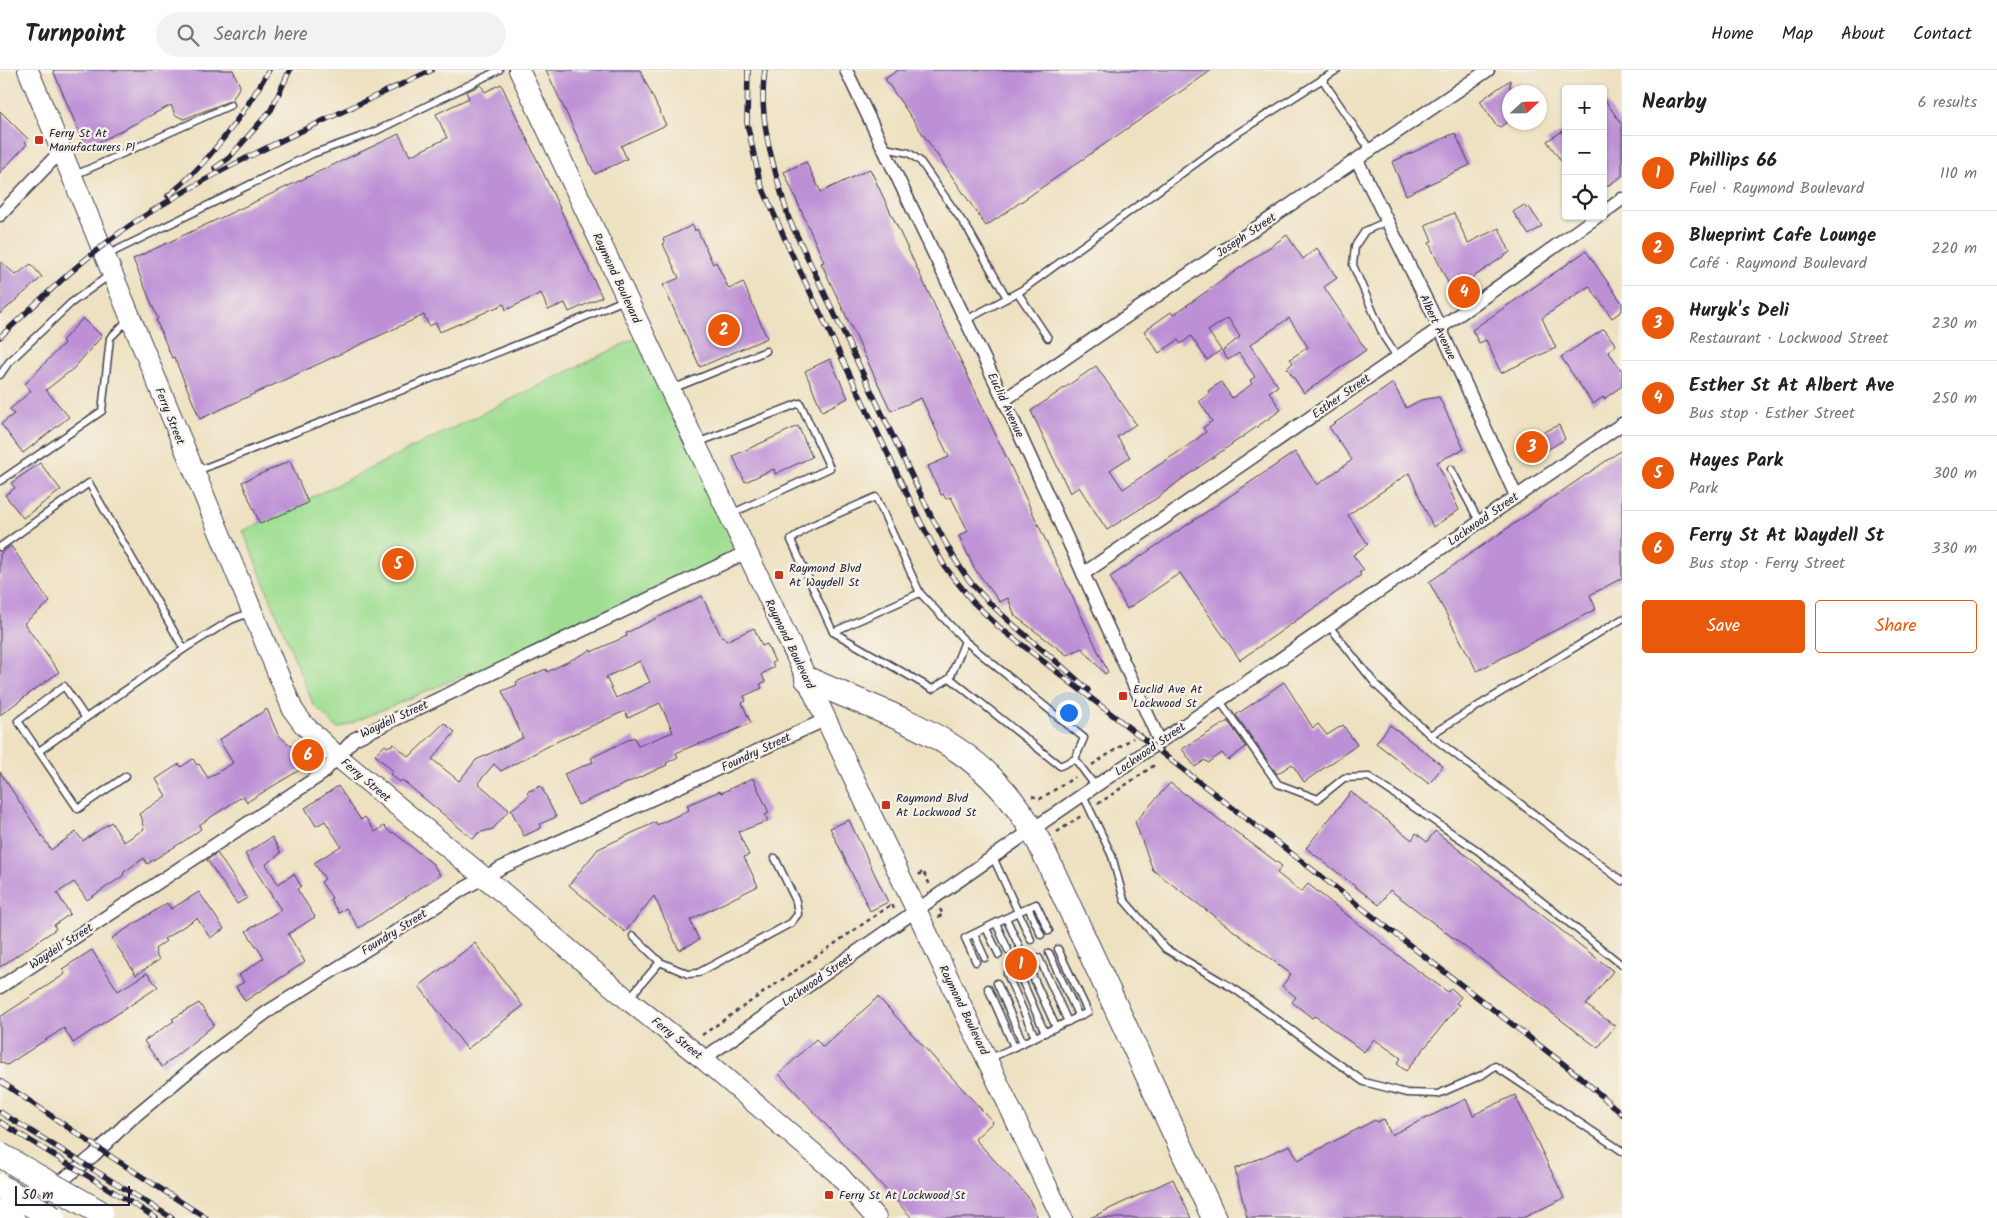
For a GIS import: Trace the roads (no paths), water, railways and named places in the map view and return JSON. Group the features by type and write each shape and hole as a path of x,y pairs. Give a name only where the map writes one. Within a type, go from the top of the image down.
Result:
{"highway":[{"path":"807,679 904,720 953,746 994,780 1022,813 1033,829 1214,1218"},
{"path":"0,1155 102,1216"},
{"path":"0,1186 53,1218"},
{"path":"0,1210 12,1218"}],"main road":[{"name":"Ferry Street","path":"28,70 293,710 304,725 338,757 485,878 628,1000 703,1059 838,1174 876,1218"},
{"name":"Raymond Boulevard","path":"519,70 728,516 1062,1218"}],"street":[{"name":"Joseph Street","path":"1004,400 1488,70"},
{"name":"Euclid Avenue","path":"850,72 884,148 1004,400 1160,742"},
{"path":"0,215 61,151"},
{"name":"Albert Avenue","path":"1357,160 1440,328 1516,496"},
{"path":"1607,209 1622,199"},
{"name":"Esther Street","path":"1083,574 1440,328 1592,220"},
{"name":"Lockwood Street","path":"703,1059 1516,496 1621,427"},
{"name":"Waydell Street","path":"0,987 322,774 354,738 746,552"},
{"name":"Foundry Street","path":"6,1218 54,1187 94,1155 130,1120 206,1057 268,1012 465,888 501,868 826,719"}],"lane":[{"path":"0,375 9,362 108,265 312,154 374,132 499,70"},
{"path":"966,320 1018,292 1233,136 1337,70"},
{"path":"1322,80 1370,150"},
{"path":"72,177 231,105"},
{"path":"884,148 909,153 920,161 969,231 1007,298"},
{"path":"1387,221 1365,231 1355,246 1353,265 1384,337 1397,357"},
{"path":"1018,292 1048,338"},
{"path":"193,472 557,329 626,299"},
{"path":"0,481 102,411 110,338 130,318"},
{"path":"669,390 766,351"},
{"path":"694,444 800,403 830,468 728,516"},
{"path":"1451,469 1479,522"},
{"path":"0,547 89,484 184,649"},
{"path":"950,678 1060,766 1075,759 1084,738 965,641 920,593 876,497 810,526 791,540 833,632 932,689 950,678 965,641"},
{"path":"833,632 920,593"},
{"path":"39,751 184,649 231,620 252,612"},
{"path":"1430,735 1622,619"},
{"path":"1329,626 1377,686 1430,735 1622,881"},
{"path":"85,717 64,686 18,721 78,809 126,776"},
{"path":"1220,701 1278,784 1318,799 1344,778 1370,777 1478,850 1622,965"},
{"path":"1075,759 1096,787"},
{"path":"1083,795 1112,856 1124,900 1166,949 1236,990 1364,1082 1407,1093 1438,1094 1482,1075 1495,1066 1622,1151"},
{"path":"993,857 1031,940"},
{"path":"633,936 660,962 688,974 698,973 791,922 798,914 796,901 775,858"},
{"path":"976,962 965,938 1028,907 1036,904 1049,931"},
{"path":"1028,907 1041,935"},
{"path":"1006,918 1019,946"},
{"path":"996,923 1008,950"},
{"path":"986,928 998,955"},
{"path":"974,934 985,958"},
{"path":"988,1060 1088,1012 1058,950"},
{"path":"1049,953 1079,1017"},
{"path":"1039,958 1068,1022"},
{"path":"628,1000 660,962"},
{"path":"1027,964 1056,1027"},
{"path":"1017,969 1045,1033"},
{"path":"1007,974 1035,1037"},
{"path":"996,983 1024,1043"},
{"path":"988,988 1014,1047"}],"railway":[{"path":"168,196 197,169 224,138 269,70"},
{"path":"215,168 229,158 271,110 290,70"},
{"path":"0,337 99,248 170,200 243,159 432,70"},
{"path":"748,70 747,123 760,182 788,246 921,523 945,567 973,602 999,627 1579,1076 1622,1114"},
{"path":"765,70 763,89 765,127 773,164 789,219 931,516 956,560 973,585 1000,613 1088,690"},
{"path":"0,1081 110,1156 206,1218"},
{"path":"0,1112 172,1218"},
{"path":"0,1122 156,1218"}],"place":[{"name":"Ferry St At Manufacturers Pl","path":"39,140"},
{"name":"Esther St At Albert Ave","path":"1464,292"},
{"name":"Blueprint Cafe Lounge","path":"724,330"},
{"name":"Huryk's Deli","path":"1532,447"},
{"name":"Hayes Park","path":"398,564"},
{"name":"Raymond Blvd At Waydell St","path":"779,575"},
{"name":"Euclid Ave At Lockwood St","path":"1123,696"},
{"name":"Ferry St At Waydell St","path":"308,755"},
{"name":"Raymond Blvd At Lockwood St","path":"886,805"},
{"name":"Phillips 66","path":"1021,964"},
{"name":"Ferry St At Lockwood St","path":"829,1195"}]}
